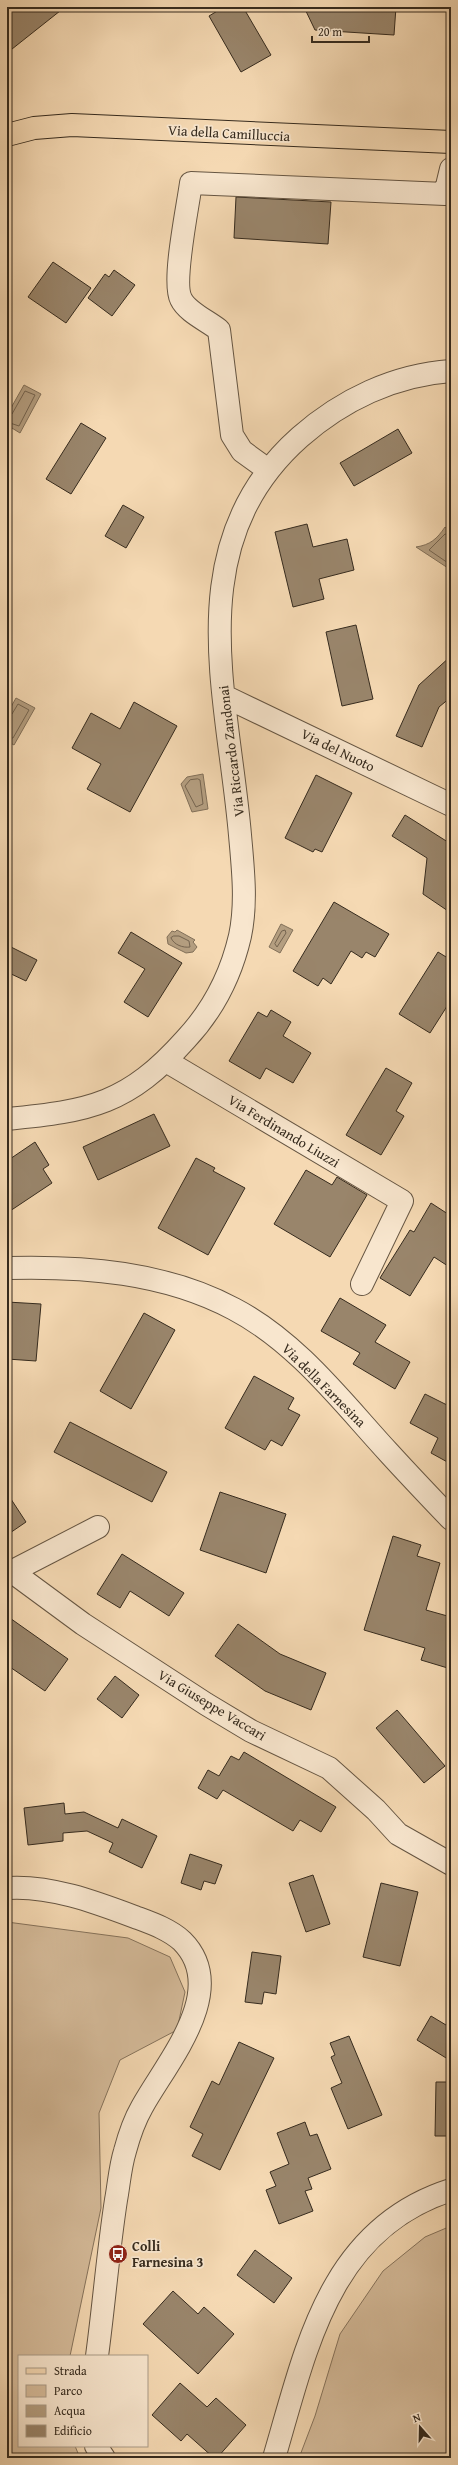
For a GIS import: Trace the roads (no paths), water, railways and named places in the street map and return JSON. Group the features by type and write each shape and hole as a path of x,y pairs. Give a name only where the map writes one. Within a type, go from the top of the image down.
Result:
{"main road":[{"name":"Via della Camilluccia","path":"7,135 34,128 72,125 451,142"}],"street":[{"path":"268,470 245,454 232,435 219,330 185,305 179,294 178,275 191,183 445,194 451,169"},
{"name":"Via Riccardo Zandonai","path":"7,1119 72,1112 100,1103 136,1086 166,1061 195,1029 216,998 225,982 240,935 244,904 237,800 224,696 218,623 225,564 238,523 268,470 308,430 357,398 412,377 451,371"},
{"name":"Via del Nuoto","path":"224,696 451,805"},
{"name":"Via Ferdinando Liuzzi","path":"166,1061 402,1201 362,1284"},
{"name":"Via della Farnesina","path":"7,1268 90,1269 139,1276 202,1295 235,1309 279,1340 311,1368 451,1519"},
{"path":"9,1573 98,1528"},
{"name":"Via Giuseppe Vaccari","path":"9,1573 82,1624 206,1704 251,1731 313,1759 329,1768 376,1810 398,1834 451,1864"},
{"path":"7,1888 51,1891 128,1914 161,1928 181,1941 189,1950 198,1976 198,2004 193,2021 142,2107 131,2130 123,2156 110,2238 97,2355"},
{"path":"274,2458 293,2393 319,2319 340,2274 362,2247 403,2212 421,2202 451,2190"},
{"path":"97,2447 104,2458"}],"water":[{"path":"24,385 41,394 20,433 7,425 7,415"},
{"path":"445,527 451,532 451,570 416,547 433,541"},
{"path":"16,698 35,708 14,745 7,741 7,714"},
{"path":"203,774 208,809 192,812 181,784 187,777"},
{"path":"281,924 293,930 280,953 269,947"},
{"path":"177,930 195,940 193,942 197,947 193,952 186,953 168,944 167,937 172,931 175,932"}],"place":[{"name":"Colli Farnesina 3","path":"118,2254"}]}
